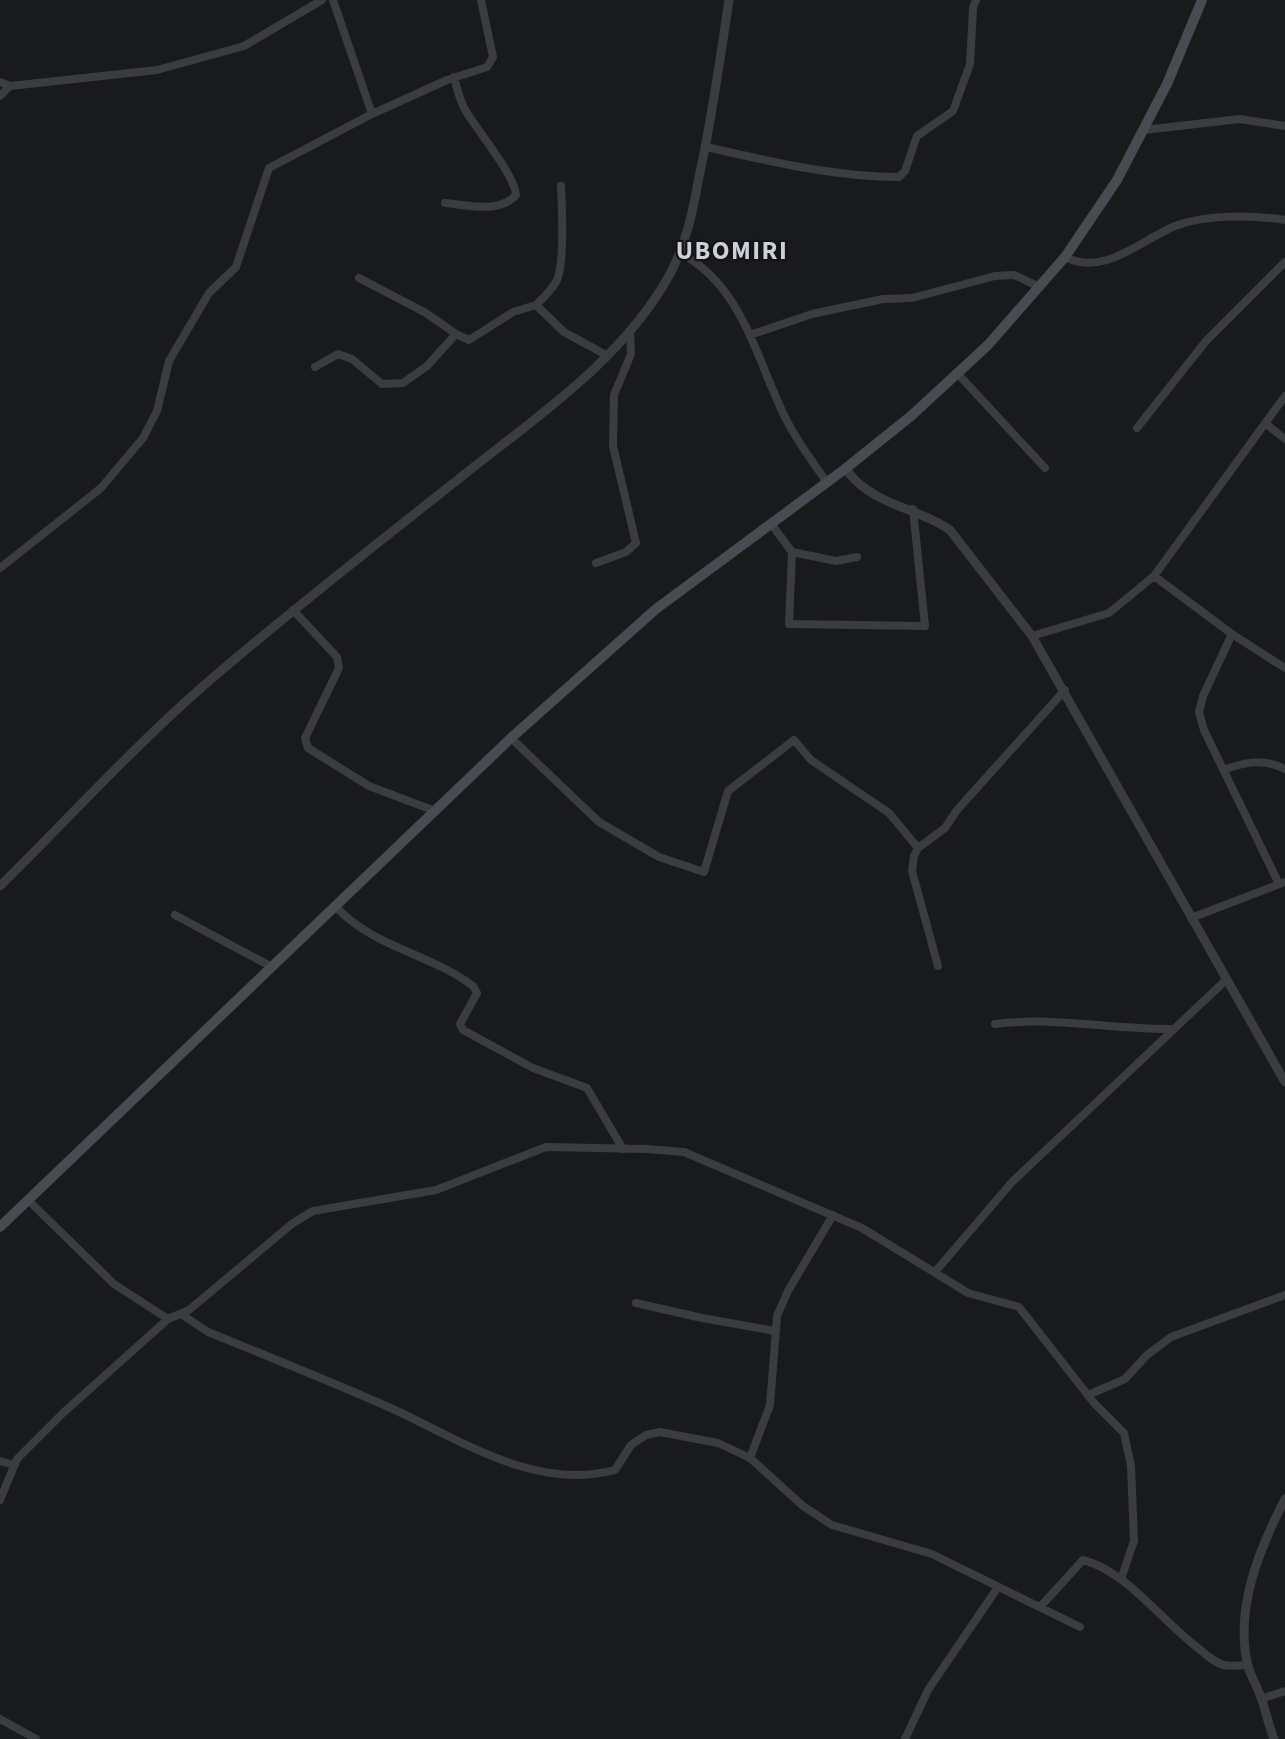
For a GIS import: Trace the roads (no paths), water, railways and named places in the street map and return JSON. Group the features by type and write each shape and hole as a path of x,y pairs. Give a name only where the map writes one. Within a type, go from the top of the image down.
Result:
{"main road":[{"path":"0,1227 511,738 656,609 845,469 911,416 958,374 1065,257 1117,180 1144,130 1202,0"}],"street":[{"path":"0,82 10,86 157,70 244,46 322,0"},
{"path":"333,0 372,114"},
{"path":"0,568 101,488 143,438 157,411 169,361 209,293 236,267 269,168 372,114 454,77 487,67 493,57 482,0"},
{"path":"0,886 110,773 173,713 293,610 550,406 630,331 655,300 680,253 691,217 706,147 729,0"},
{"path":"706,147 771,162 876,177 899,177 905,171 917,136 953,111 969,64 973,8 976,0"},
{"path":"445,203 483,207 504,204 516,195 511,179 463,106 454,77"},
{"path":"0,96 10,86"},
{"path":"1144,130 1240,119 1285,126"},
{"path":"359,278 426,313 456,334 469,340 513,312 536,305 558,278 562,223 561,186"},
{"path":"1065,257 1077,263 1094,263 1129,252 1176,226 1202,220 1263,217 1285,220"},
{"path":"680,253 695,261 720,284 750,335 788,424 827,483"},
{"path":"1137,428 1206,341 1285,262"},
{"path":"750,335 812,314 883,299 912,298 995,276 1014,275 1040,287"},
{"path":"536,305 564,332 606,355"},
{"path":"596,563 626,552 636,543 613,446 614,395 631,354 630,331"},
{"path":"315,367 338,354 352,359 382,384 404,383 427,366 456,334"},
{"path":"958,374 1045,468"},
{"path":"1032,636 1108,613 1154,576 1285,396"},
{"path":"1265,423 1285,438"},
{"path":"845,469 862,487 891,502 934,519 950,530 1032,636 1065,690 1285,1082"},
{"path":"772,525 792,552 789,624 925,626 913,510"},
{"path":"792,552 836,561 857,557"},
{"path":"1154,576 1232,634 1285,668"},
{"path":"293,610 337,657 339,668 305,738 308,748 369,786 435,811"},
{"path":"1191,918 1282,883 1223,770 1198,712 1203,696 1232,634"},
{"path":"938,966 912,871 914,856 918,848 945,828 978,786 1065,690"},
{"path":"511,738 599,822 658,857 704,872 728,791 795,740 811,760 889,813 918,848"},
{"path":"1223,770 1245,762 1259,761 1285,769"},
{"path":"335,906 360,930 444,967 473,986 477,993 462,1016 460,1024 463,1030 532,1068 587,1088 622,1149"},
{"path":"176,915 272,967"},
{"path":"935,1272 1012,1182 1226,980"},
{"path":"995,1024 1030,1021 1128,1029 1174,1029"},
{"path":"0,1500 17,1459 63,1413 168,1319 189,1310 293,1223 313,1211 436,1190 546,1147 684,1152 862,1228 968,1293 1019,1306 1088,1395 1124,1433 1131,1466 1134,1541 1121,1579"},
{"path":"28,1200 114,1284 168,1319"},
{"path":"750,1458 770,1405 777,1316 788,1291 833,1215"},
{"path":"1088,1395 1125,1379 1147,1355 1171,1337 1285,1295"},
{"path":"636,1302 702,1318 775,1331"},
{"path":"181,1314 208,1332 393,1409 481,1454 561,1475 592,1476 615,1470 631,1445 646,1435 660,1432 718,1443 750,1458 803,1506 832,1525 932,1554 1080,1627"},
{"path":"0,1461 15,1466"},
{"path":"1274,1739 1248,1665 1245,1632 1247,1600 1268,1533 1285,1499"},
{"path":"1040,1607 1083,1560 1099,1563 1121,1579 1169,1625 1201,1650 1223,1665 1248,1665"},
{"path":"905,1739 928,1690 998,1587"},
{"path":"1261,1699 1285,1691"},
{"path":"0,1719 36,1739"}],"district":[{"name":"UBOMIRI","path":"732,250"}]}
